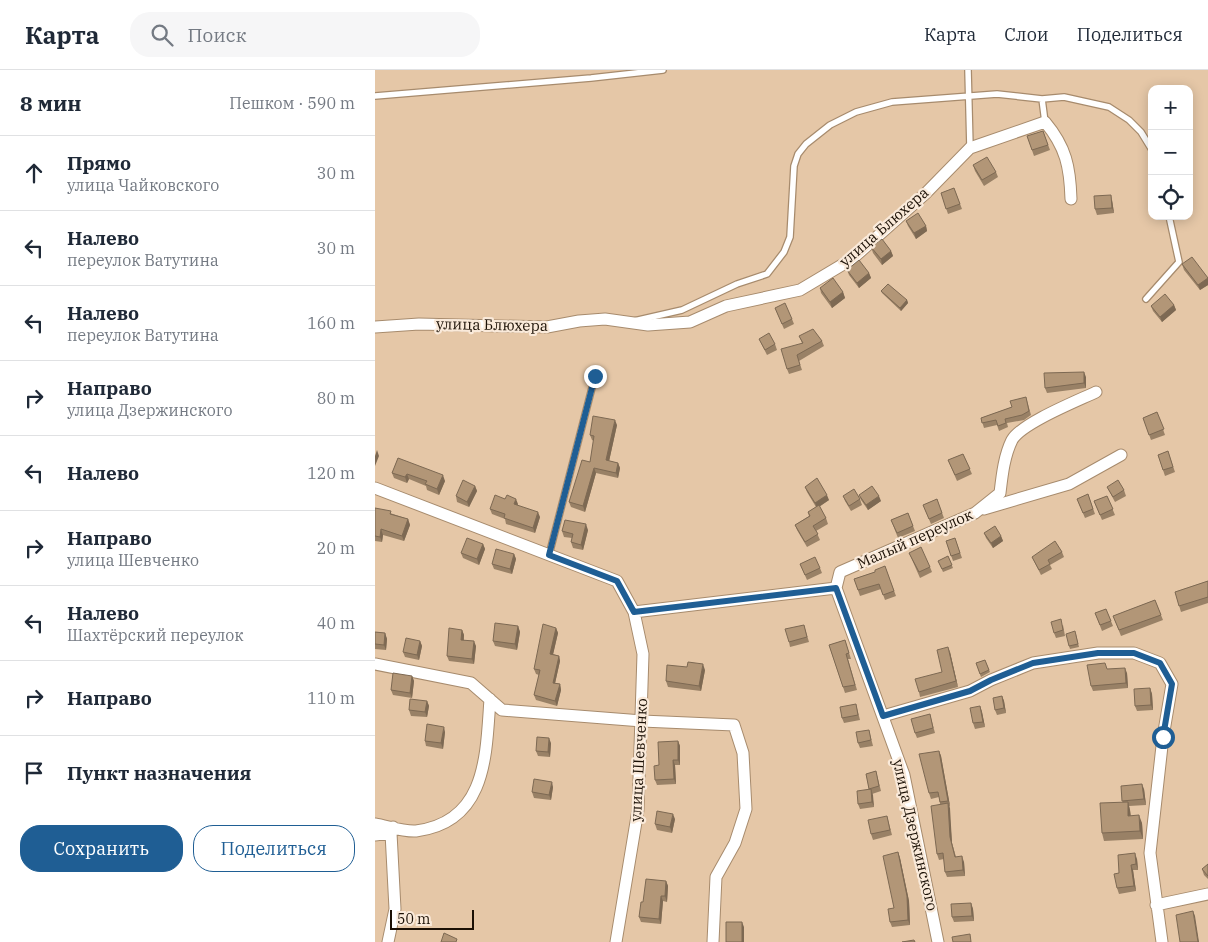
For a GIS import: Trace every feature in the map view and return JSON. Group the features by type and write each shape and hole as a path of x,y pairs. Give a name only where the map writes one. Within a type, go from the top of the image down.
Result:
{"street":[{"path":"970,148 1045,122 1057,137 1070,171 1071,199"},
{"name":"улица Блюхера","path":"375,327 419,324 547,327 579,321 605,319 648,325 690,322 726,306 800,290 852,259 925,194 970,148"},
{"name":"Малый переулок","path":"836,588 840,572 978,511 1000,493 1004,465 1013,439 1025,428 1096,392"},
{"path":"978,511 1069,484 1121,455"},
{"path":"375,488 549,555"},
{"name":"улица Шевченко","path":"549,555 617,581 634,612 643,654 638,810 616,942"},
{"path":"634,612 836,588"},
{"name":"улица Дзержинского","path":"836,588 904,775 938,942"},
{"path":"883,716 970,691 991,680 1033,663 1098,653 1134,653 1160,663 1172,684 1163,737 1150,853 1162,942"},
{"path":"375,664 471,683 503,710 642,721 734,725 743,753 746,809 735,843 716,877 713,942"},
{"path":"375,824 392,830 415,831 448,823 471,799 486,762 490,699"},
{"path":"375,835 392,830"},
{"path":"388,942 395,909 392,830"},
{"path":"1156,905 1208,894"}],"lane":[{"path":"375,96 663,70"},
{"path":"968,70 970,148"},
{"path":"627,322 663,312 682,310 737,284 767,274 785,252 790,237 794,166 798,154 806,144 830,125 856,112 892,102 997,94 1042,98 1064,97 1109,107 1129,120 1141,132 1148,143"},
{"path":"1042,98 1045,122"},
{"path":"1146,299 1179,262 1170,220"},
{"path":"549,555 595,376"}],"building":[{"path":"1043,131 1048,145 1032,150 1027,136"},
{"path":"987,157 996,172 982,180 973,165"},
{"path":"954,188 960,204 946,209 941,193"},
{"path":"1111,195 1112,208 1095,209 1094,196"},
{"path":"918,213 926,226 914,233 906,221"},
{"path":"882,239 891,251 881,259 871,247"},
{"path":"1192,257 1208,278 1198,285 1182,264"},
{"path":"859,260 869,273 857,283 847,270"},
{"path":"833,278 843,292 830,302 820,288"},
{"path":"888,284 907,300 900,308 881,291"},
{"path":"1165,294 1174,305 1160,317 1151,306"},
{"path":"785,303 792,319 782,324 775,308"},
{"path":"813,329 822,341 797,355 800,365 787,369 781,349 803,343 799,336"},
{"path":"769,333 775,344 765,350 759,339"},
{"path":"1084,372 1084,383 1045,388 1044,373"},
{"path":"1026,397 1029,411 1022,415 1005,419 1006,423 998,426 996,420 982,423 981,418 1012,407 1010,401"},
{"path":"1157,412 1164,429 1149,435 1143,418"},
{"path":"593,416 615,420 606,460 618,463 616,473 594,468 583,506 569,502 582,460 590,462 594,436 590,435"},
{"path":"1168,451 1173,467 1163,470 1158,455"},
{"path":"963,454 970,469 955,475 948,460"},
{"path":"398,458 443,475 437,489 425,484 427,481 407,474 405,477 392,473"},
{"path":"817,478 827,495 815,503 805,487"},
{"path":"463,480 475,486 467,502 456,496"},
{"path":"1118,480 1124,490 1113,497 1107,487"},
{"path":"872,486 879,496 866,505 859,495"},
{"path":"854,489 860,499 849,506 843,496"},
{"path":"1088,494 1093,509 1083,513 1077,499"},
{"path":"495,495 505,499 507,495 516,499 514,504 538,512 533,528 504,518 505,514 490,509"},
{"path":"1107,496 1113,509 1100,515 1094,501"},
{"path":"937,499 942,513 929,519 923,505"},
{"path":"819,505 826,518 813,526 818,534 805,542 795,525 810,516 808,512"},
{"path":"375,508 391,511 390,514 408,519 402,536 381,529 380,537 375,536"},
{"path":"908,513 913,526 897,533 891,520"},
{"path":"565,520 586,524 581,545 571,542 573,534 562,531"},
{"path":"995,526 1001,536 991,543 984,533"},
{"path":"467,538 483,544 477,559 461,553"},
{"path":"955,538 960,553 951,556 946,541"},
{"path":"1055,541 1062,552 1048,560 1050,564 1039,570 1032,557"},
{"path":"921,547 930,567 919,572 909,553"},
{"path":"496,549 514,554 510,569 492,564"},
{"path":"948,556 952,565 942,569 938,561"},
{"path":"815,557 820,568 805,575 800,564"},
{"path":"885,566 894,591 883,595 879,584 858,590 854,579 875,572 875,570"},
{"path":"1208,581 1208,597 1179,606 1175,592"},
{"path":"1155,600 1161,615 1119,630 1113,616"},
{"path":"1106,609 1111,621 1100,625 1095,613"},
{"path":"1061,619 1063,630 1054,633 1051,622"},
{"path":"495,623 518,626 515,644 493,641"},
{"path":"543,624 556,628 550,654 559,656 553,683 560,684 555,701 534,695 540,670 534,669"},
{"path":"804,625 807,637 789,642 785,629"},
{"path":"449,628 462,630 461,640 474,641 472,659 447,656"},
{"path":"1075,631 1078,644 1069,646 1066,634"},
{"path":"375,632 385,633 384,645 375,644"},
{"path":"406,638 420,641 417,655 403,652"},
{"path":"845,640 849,653 846,654 855,685 843,687 829,645"},
{"path":"948,647 956,681 919,692 915,679 942,672 937,650"},
{"path":"985,660 989,670 980,674 976,663"},
{"path":"688,662 703,664 699,686 666,681 667,665 687,667"},
{"path":"1105,663 1107,669 1125,668 1126,683 1091,686 1087,665"},
{"path":"393,673 412,676 410,693 391,690"},
{"path":"1150,688 1151,705 1135,706 1134,689"},
{"path":"1002,696 1004,708 995,710 993,698"},
{"path":"410,699 427,701 425,712 409,710"},
{"path":"856,704 858,715 842,718 840,707"},
{"path":"980,706 983,722 973,723 970,708"},
{"path":"930,714 933,728 915,733 911,719"},
{"path":"427,724 444,727 441,743 425,741"},
{"path":"869,730 871,740 858,743 856,732"},
{"path":"537,737 549,738 548,752 536,751"},
{"path":"678,741 678,760 673,760 674,779 655,780 654,766 659,765 658,742"},
{"path":"939,751 948,801 940,802 938,792 929,793 919,754"},
{"path":"876,771 879,786 869,789 866,774"},
{"path":"534,779 552,782 549,795 532,792"},
{"path":"1142,784 1144,799 1122,801 1121,786"},
{"path":"871,789 872,802 858,804 857,791"},
{"path":"1128,802 1128,816 1139,815 1140,831 1102,833 1100,803"},
{"path":"948,803 950,837 955,857 962,856 963,870 945,872 943,853 937,854 931,806"},
{"path":"657,811 673,814 670,827 655,824"},
{"path":"887,816 890,830 871,834 868,820"},
{"path":"898,852 907,896 908,920 890,922 888,909 894,908 883,856"},
{"path":"1135,853 1136,864 1131,865 1134,886 1117,888 1114,874 1119,873 1118,855"},
{"path":"1208,864 1208,876 1202,869"},
{"path":"646,879 666,881 665,896 661,896 659,919 639,917"},
{"path":"971,903 972,916 952,917 951,904"},
{"path":"1193,911 1198,942 1180,942 1176,915"},
{"path":"726,922 742,922 742,942 726,942"},
{"path":"444,933 457,939 456,942 441,942"},
{"path":"970,934 971,942 953,942 952,937"}],"route":[{"path":"595,376 549,555 617,581 634,612 836,588 883,716 970,691 991,680 1033,663 1098,653 1134,653 1160,663 1172,684 1163,737"}]}
